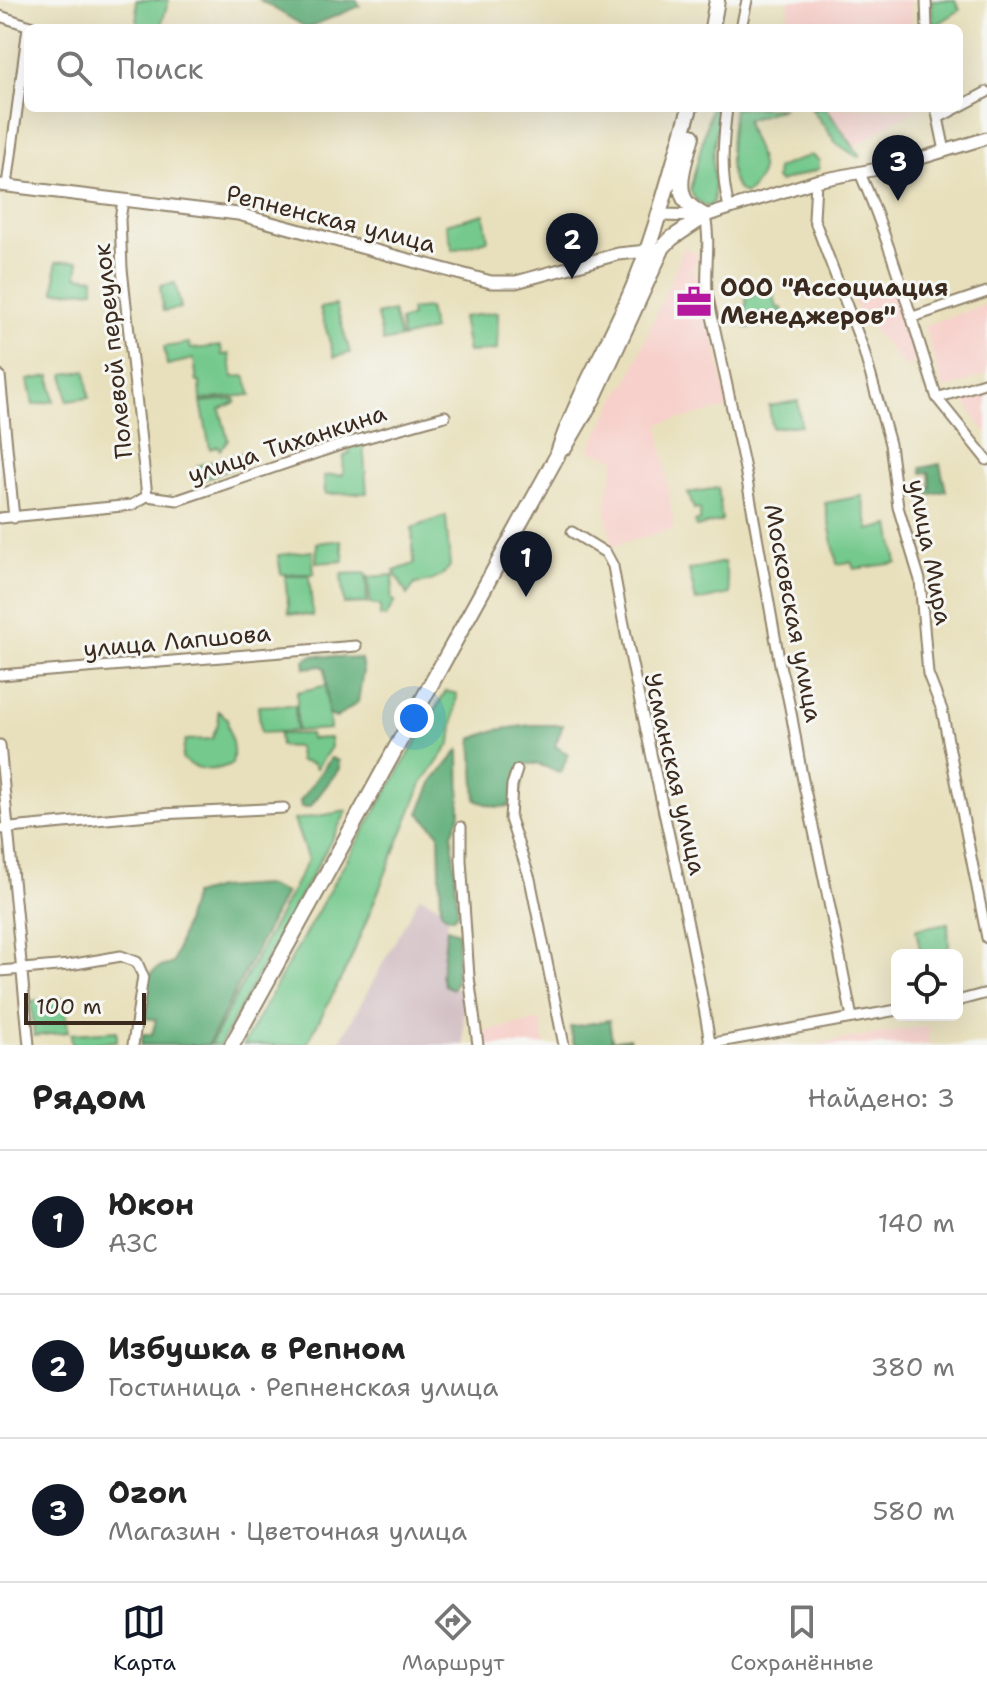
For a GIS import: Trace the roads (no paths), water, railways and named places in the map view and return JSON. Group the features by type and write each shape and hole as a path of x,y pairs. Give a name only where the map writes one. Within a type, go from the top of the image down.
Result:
{"highway":[{"path":"713,24 717,0"},
{"path":"232,1045 557,456 570,420 615,329 647,251 689,112"},
{"path":"557,456 571,440 593,399 663,247 705,216 685,201 682,189 696,112"}],"street":[{"path":"742,24 747,0"},
{"path":"926,0 927,24"},
{"path":"0,16 24,25"},
{"path":"4,185 24,53"},
{"path":"963,104 987,92"},
{"path":"727,112 723,165 724,192 729,207"},
{"path":"937,113 945,151"},
{"path":"660,215 705,216 816,181 898,165 987,138"},
{"path":"860,173 913,317 937,398 987,460"},
{"name":"улица Мира","path":"816,181 814,219 863,348 890,444 896,499 920,580 928,674 942,710 987,938"},
{"name":"Репненская улица","path":"4,185 238,214 491,282 516,282 618,254 647,251"},
{"name":"Полевой переулок","path":"123,201 120,219 122,269 147,496"},
{"name":"Московская улица","path":"705,216 709,245 705,263 707,293 745,469 781,670 790,698 852,1018"},
{"path":"913,317 987,292"},
{"path":"0,376 14,518"},
{"path":"937,398 987,382"},
{"name":"улица Тиханкина","path":"0,518 132,505 147,496 178,500 340,445 445,416"},
{"name":"Усманская улица","path":"572,532 606,553 613,566 638,703 697,962 707,1044"},
{"name":"улица Лапшова","path":"0,675 356,646"},
{"path":"0,745 4,828 29,1045"},
{"path":"517,770 512,785 510,819 530,879 564,1045"},
{"path":"4,828 160,814 284,808"},
{"path":"461,827 469,977 478,1045"},
{"path":"0,971 121,956 137,962 143,976 133,1045"},
{"path":"963,999 987,993"},
{"path":"707,1044 891,1011"}],"place":[{"name":"Ozon","path":"898,201"},
{"name":"Избушка в Репном","path":"572,279"},
{"name":"ООО \"Ассоциация Менеджеров\"","path":"694,302"},
{"name":"Юкон","path":"526,597"}]}
